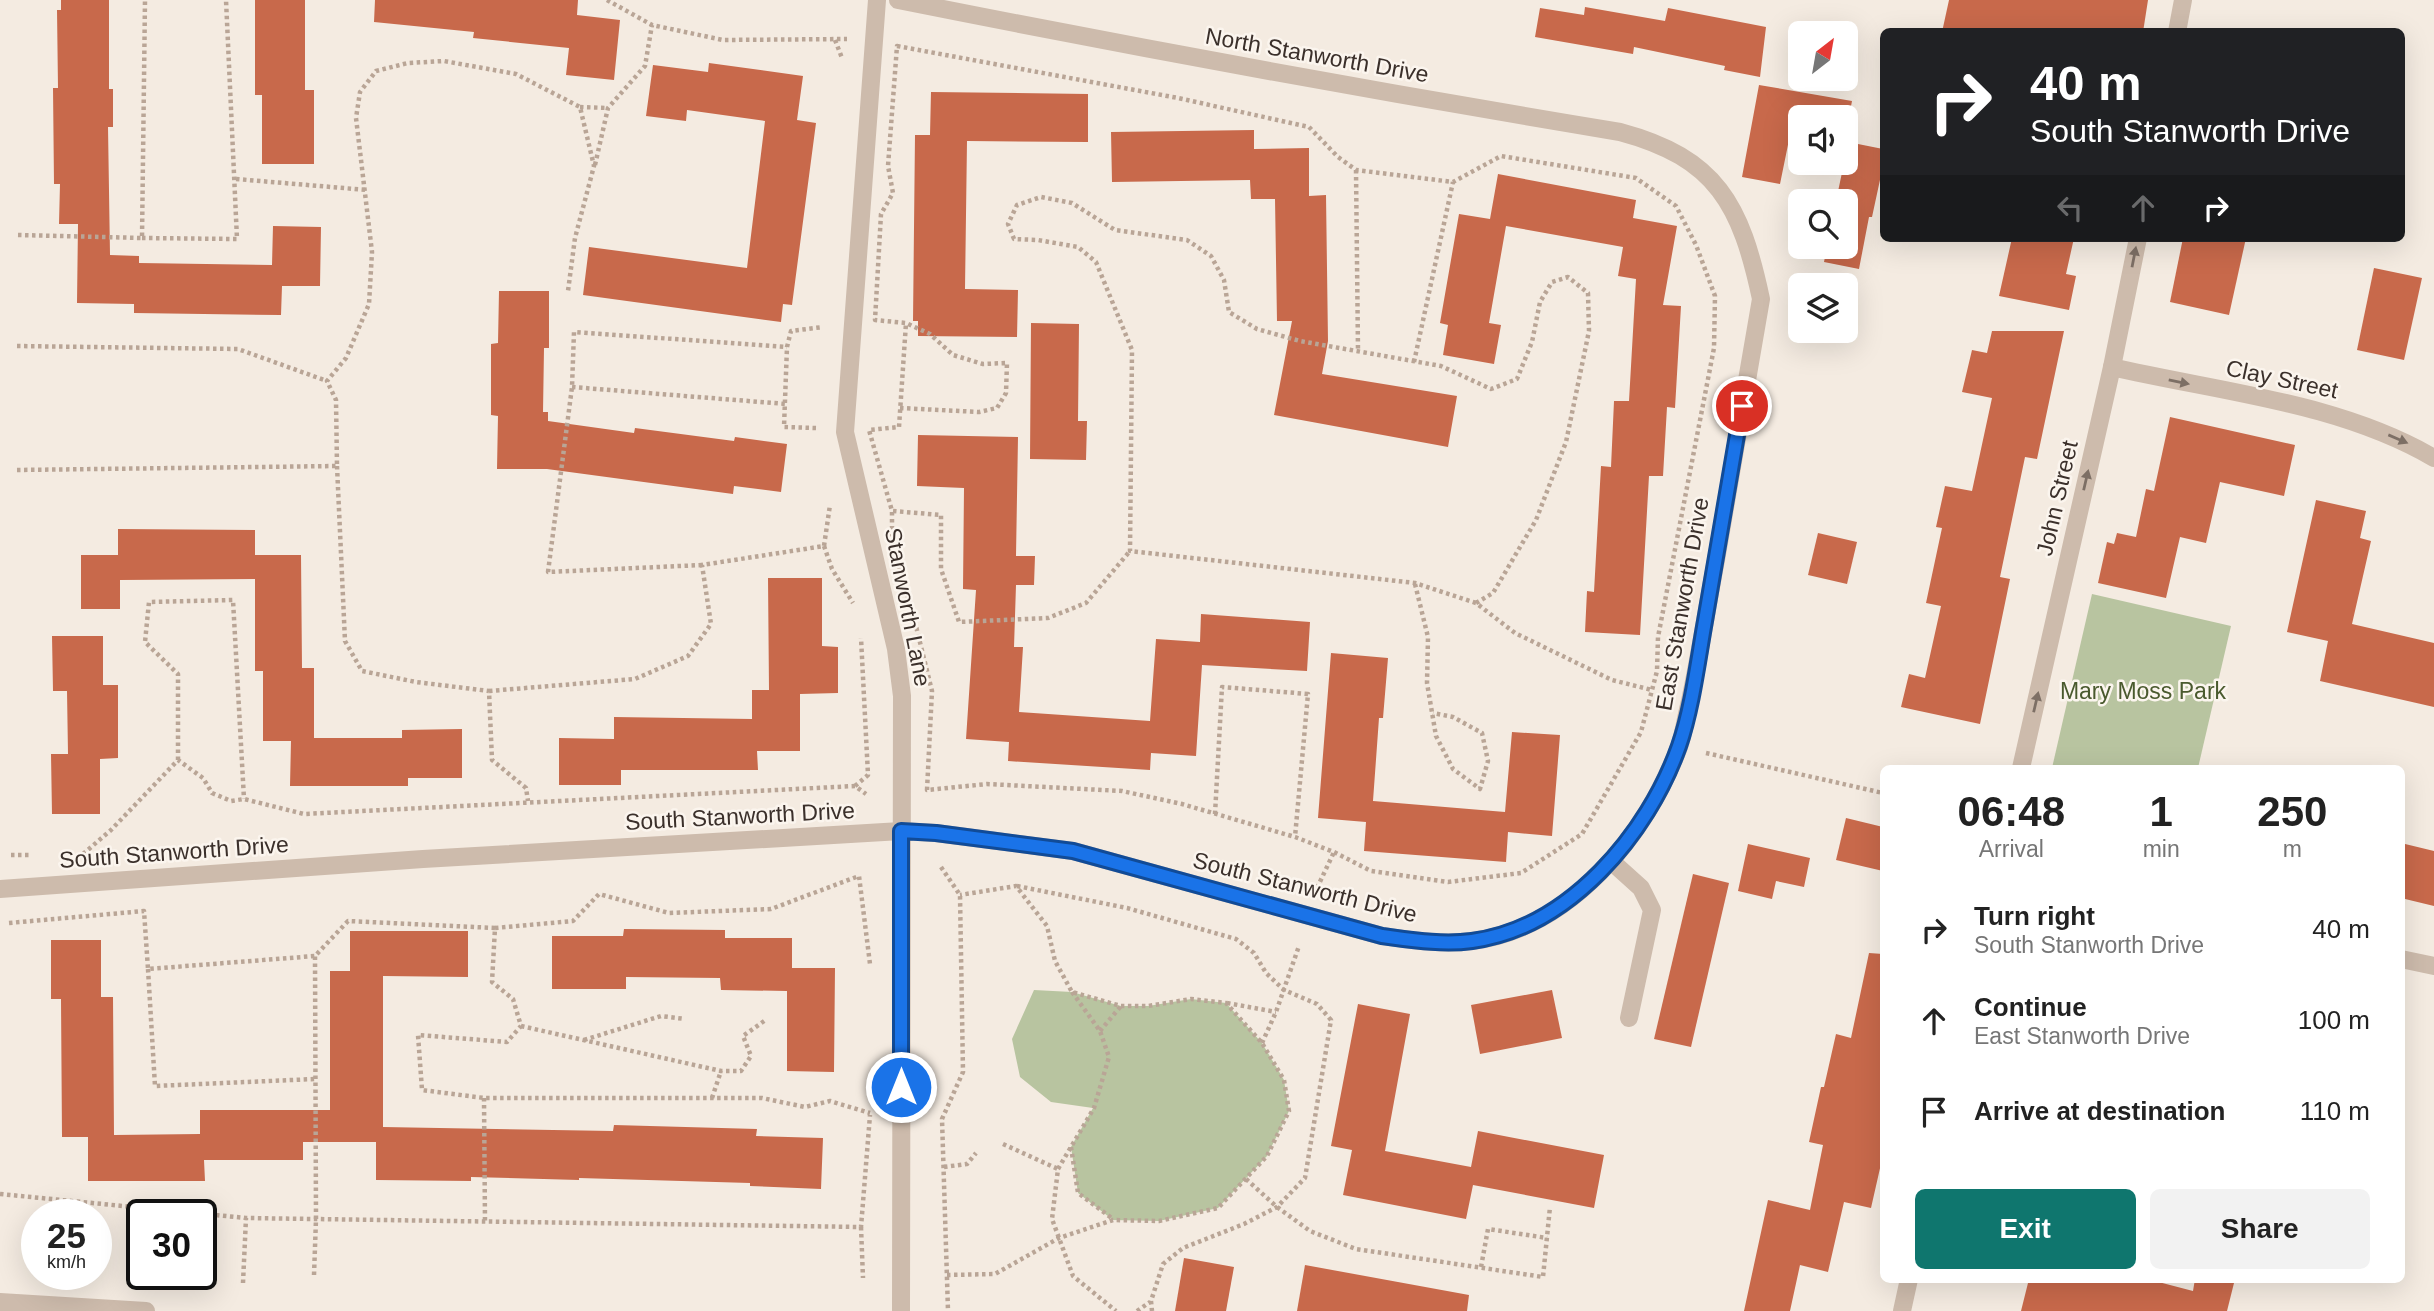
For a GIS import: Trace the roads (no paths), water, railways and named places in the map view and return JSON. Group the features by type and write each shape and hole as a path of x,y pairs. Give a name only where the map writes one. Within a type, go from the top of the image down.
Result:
{"street":[{"name":"Stanworth Lane","path":"877,0 845,432 896,649 902,696 901,1311"},
{"name":"North Stanworth Drive","path":"898,0 1348,86 1620,132 1666,147 1689,160 1716,185"},
{"path":"2178,28 2183,0"},
{"name":"East Stanworth Drive","path":"1471,941 1507,933 1545,916 1582,889 1611,861 1639,822 1662,786 1680,745 1696,675 1761,299 1751,254 1736,214 1716,185"},
{"name":"John Street","path":"2022,765 2112,367 2137,242"},
{"name":"Clay Street","path":"2112,367 2337,415 2406,441 2434,458"},
{"name":"South Stanworth Drive","path":"0,889 423,859 901,831 1073,851 1382,936 1431,942 1471,941"},
{"path":"1611,861 1641,888 1652,911 1629,1018"},
{"path":"2405,960 2434,967"},
{"path":"1902,1311 1908,1283"},
{"path":"0,1302 146,1311"}],"park label":[{"name":"Mary Moss Park","path":"2143,691"}]}
